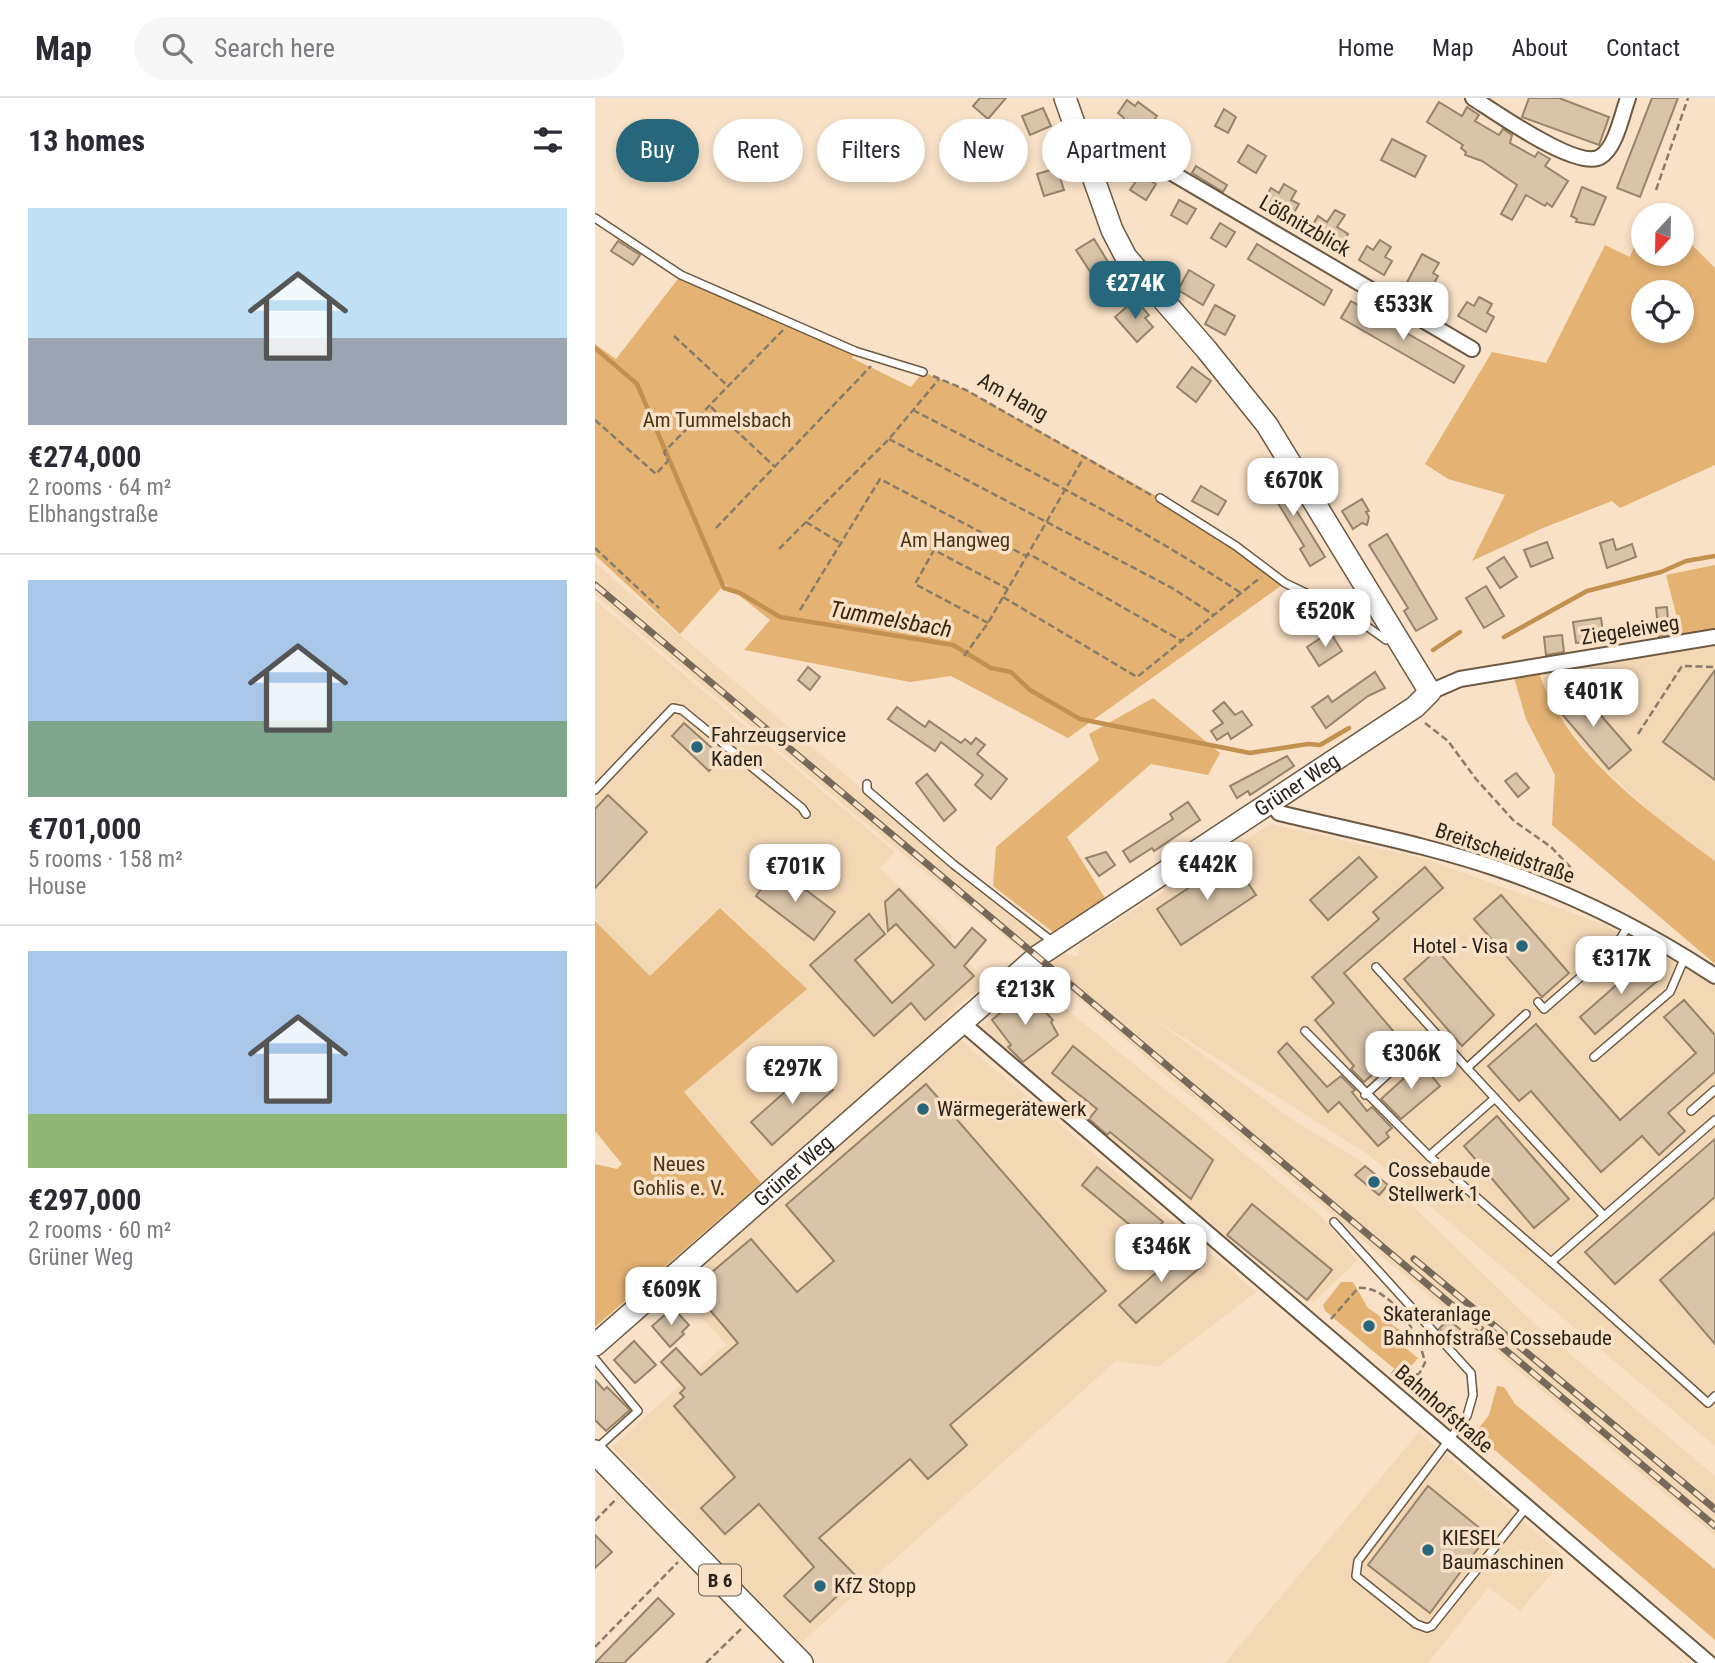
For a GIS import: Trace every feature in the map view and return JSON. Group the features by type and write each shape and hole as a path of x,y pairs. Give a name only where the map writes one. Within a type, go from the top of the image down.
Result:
{"main road":[{"name":"B 6","path":"595,1451 801,1663"}],"street":[{"path":"1065,98 1072,119"},
{"path":"1473,98 1544,141 1590,159 1599,158 1607,151 1628,98"},
{"path":"1095,182 1112,230 1126,257 1247,397 1287,457 1430,691"},
{"name":"Lößnitzblick","path":"1187,182 1472,349"},
{"name":"Ziegeleiweg","path":"1430,691 1460,679 1715,637"},
{"name":"Grüner Weg","path":"595,1345 961,1022 1056,945 1415,707 1430,691"},
{"name":"Breitscheidstraße","path":"1271,802 1279,813 1429,848 1501,870 1572,898 1629,925 1715,976"},
{"name":"Bahnhofstraße","path":"961,1022 1709,1663"}],"lane":[{"path":"595,218 681,275 790,323 875,357 923,372"},
{"path":"1160,498 1236,546 1285,583 1347,613 1386,640 1395,636"},
{"path":"595,790 673,708 683,710 806,814"},
{"path":"867,784 867,790 953,864 1056,945"},
{"path":"1538,1002 1545,1009 1615,947 1629,925"},
{"path":"1594,1057 1669,992 1686,957"},
{"path":"1376,967 1604,1216"},
{"path":"1467,1068 1526,1014"},
{"path":"1305,1031 1365,1095 1429,1156 1708,1403 1715,1396"},
{"path":"1365,1095 1434,1032"},
{"path":"1691,1111 1715,1090"},
{"path":"1429,1156 1495,1098"},
{"path":"1551,1262 1715,1119"},
{"path":"1334,1223 1471,1373 1473,1395 1467,1416 1359,1561 1356,1570 1360,1581 1416,1624 1427,1628 1432,1626 1525,1508"},
{"path":"595,1359 638,1411 595,1451"}],"path":[{"path":"1656,190 1688,98"},
{"path":"595,420 656,474 668,461 666,451 790,323"},
{"path":"674,336 729,387"},
{"path":"716,528 870,367 875,357"},
{"name":"Am Hang","path":"923,372 966,390 1160,498"},
{"path":"779,549 889,439 939,379"},
{"path":"710,406 775,467"},
{"path":"913,410 1065,490 1192,561 1241,593"},
{"path":"889,439 1172,588 1214,615"},
{"path":"966,654 988,623 1084,457"},
{"path":"800,610 880,479 1028,555 1182,641"},
{"path":"806,522 842,544"},
{"path":"595,548 660,608"},
{"path":"988,623 915,583 934,550 1008,589"},
{"path":"1003,597 1137,677 1269,571"},
{"path":"1638,733 1682,666 1715,667"},
{"path":"1415,707 1430,729 1448,741 1476,779 1514,821 1551,847 1573,870 1572,898"},
{"path":"1333,1317 1358,1288 1373,1289 1384,1296 1406,1320 1425,1363 1419,1374 1407,1376 1397,1368 1393,1372"},
{"path":"595,1521 621,1495"},
{"path":"595,1647 682,1558"},
{"path":"706,1663 747,1623"}],"shaded area":[{"path":"595,563 1016,919 1067,954 1078,957 1080,944 1271,824 1426,859 1605,925 1715,984 1715,1446 1369,1155 1151,1017 1296,1122 1358,1159 1394,1188 1537,1326 1715,1476 1715,1536 1162,1072 1045,969 894,847 595,595"},
{"path":"595,600 895,852 880,868 951,934 952,945 986,981 941,1023 1256,1292 1158,1367 1116,1361 801,1643 612,1447 726,1344 659,1270 760,1183 684,1092 806,989 722,908 650,976 595,921"},
{"path":"1715,637 1715,861 1655,816 1601,766 1557,714 1537,666"},
{"path":"1033,982 1322,1217 1357,1261 1314,1302 1307,1300 1104,1138 979,1029"},
{"path":"1419,1432 1565,1557 1520,1611 1489,1587 1428,1663 1225,1663"}],"green space":[{"path":"1605,245 1630,257 1631,254 1631,266 1694,266 1694,247 1715,268 1715,465 1620,508 1612,501 1543,528 1472,561 1505,495 1448,479 1425,464 1492,352 1546,363"},
{"name":"Am Hangweg","path":"681,275 855,351 852,358 911,387 923,372 966,390 1160,498 1285,583 1068,738 951,676 910,682 744,650 770,620 725,584 680,634 595,555 595,344 616,359"},
{"path":"1715,565 1715,632 1682,637 1666,575"},
{"path":"1537,666 1549,697 1586,752 1635,800 1715,861 1715,964 1552,825 1555,775 1526,719 1512,671"},
{"path":"1153,698 1220,753 1208,775 1151,764 1067,837 1105,898 1053,932 993,886 996,847 1099,760 1089,734"},
{"name":"Neues Gohlis e. V.","path":"720,908 807,989 684,1092 761,1183 595,1327 595,1164 617,1169 622,1164 595,1131 595,921 650,976"},
{"name":"Skateranlage Bahnhofstraße Cossebaude","path":"1341,1282 1353,1282 1368,1308 1407,1335 1402,1345 1418,1358 1403,1376 1325,1311 1323,1305"},
{"path":"1497,1386 1504,1387 1515,1404 1715,1569 1715,1640 1475,1433 1489,1415"}],"building":[{"path":"980,98 1006,98 988,119 973,106"},
{"path":"1529,98 1559,98 1609,117 1599,145 1522,117"},
{"path":"1652,98 1678,98 1640,197 1617,188"},
{"path":"1127,100 1135,106 1138,102 1157,116 1155,119 1124,119 1118,113"},
{"path":"1439,102 1462,116 1467,107 1479,115 1475,121 1499,135 1503,129 1512,135 1510,143 1535,157 1538,152 1550,159 1545,166 1568,181 1552,207 1526,195 1512,220 1501,214 1517,185 1482,161 1465,155 1466,152 1461,148 1463,145 1427,122"},
{"path":"1043,108 1048,119 1042,119 1042,130 1030,135 1028,119 1023,119 1022,116"},
{"path":"1224,109 1236,117 1228,133 1215,126"},
{"path":"1392,139 1426,156 1415,177 1381,160"},
{"path":"1248,145 1266,156 1256,173 1238,162"},
{"path":"1196,166 1227,185 1223,192 1192,173"},
{"path":"1042,172 1042,182 1061,182 1064,190 1044,196 1037,174"},
{"path":"1135,182 1156,184 1146,200 1130,190"},
{"path":"1284,184 1296,191 1291,200 1299,204 1290,220 1262,204 1271,188 1279,193"},
{"path":"1582,187 1606,197 1594,225 1576,222 1577,219 1571,216"},
{"path":"1179,200 1196,209 1187,224 1171,215"},
{"path":"1335,210 1345,215 1337,227 1348,234 1338,249 1309,231 1318,216 1327,222"},
{"path":"1220,223 1235,232 1226,247 1211,238"},
{"path":"1094,239 1108,262 1091,273 1076,250"},
{"path":"1380,240 1391,247 1385,257 1392,261 1384,275 1359,260 1367,246 1373,250"},
{"path":"618,241 640,255 633,265 611,251"},
{"path":"1257,244 1332,290 1324,305 1248,259"},
{"path":"1422,254 1439,263 1433,273 1438,276 1433,285 1443,291 1434,306 1404,288"},
{"path":"1189,270 1214,285 1203,305 1178,290"},
{"path":"1479,297 1492,304 1487,313 1494,317 1486,332 1458,316 1467,302 1474,306"},
{"path":"1351,301 1464,366 1454,383 1341,318"},
{"path":"1131,303 1137,309 1141,306 1149,315 1145,318 1153,327 1137,342 1115,317"},
{"path":"1215,305 1235,316 1225,335 1205,324"},
{"path":"1192,367 1211,381 1196,402 1177,387"},
{"path":"1272,471 1325,557 1310,566 1300,549 1304,546 1273,495 1269,498 1258,480"},
{"path":"1201,486 1226,501 1218,515 1192,501"},
{"path":"1362,499 1369,511 1366,512 1369,517 1367,525 1362,523 1353,529 1342,511"},
{"path":"1387,534 1437,619 1416,631 1404,611 1408,608 1369,545"},
{"path":"1613,539 1616,550 1632,544 1636,557 1607,568 1600,543"},
{"path":"1547,542 1553,558 1531,567 1524,550"},
{"path":"1504,557 1517,577 1500,588 1487,568"},
{"path":"1486,586 1504,616 1484,628 1466,598"},
{"path":"1667,607 1669,635 1659,637 1656,608"},
{"path":"1601,618 1604,640 1576,643 1573,622"},
{"path":"1330,632 1342,651 1319,666 1307,647"},
{"path":"1562,635 1564,652 1546,655 1544,637"},
{"path":"808,667 820,677 810,690 798,680"},
{"path":"1715,670 1715,780 1663,742"},
{"path":"1375,672 1385,688 1368,696 1326,728 1312,707 1328,696 1332,702"},
{"path":"1577,688 1631,750 1609,769 1556,707"},
{"path":"1224,702 1235,715 1242,711 1252,725 1231,739 1228,733 1217,740 1211,731 1223,723 1213,711"},
{"path":"897,707 925,727 929,721 961,743 965,739 971,744 976,738 985,745 977,754 1007,779 991,799 975,785 983,775 941,742 935,751 888,719"},
{"name":"Fahrzeugservice Kaden","path":"684,723 722,757 709,771 672,736"},
{"path":"1287,756 1294,766 1250,795 1248,791 1237,798 1230,786"},
{"path":"1516,773 1529,788 1518,797 1505,781"},
{"path":"927,774 956,810 944,821 916,783"},
{"path":"608,795 647,832 595,888 595,809"},
{"path":"1188,802 1200,820 1154,851 1152,848 1130,862 1123,851 1173,819 1170,814"},
{"path":"1106,852 1115,865 1099,876 1086,858"},
{"path":"1359,857 1377,877 1328,920 1310,900"},
{"path":"1232,859 1256,895 1181,945 1157,909"},
{"path":"1425,867 1443,888 1344,973 1405,1045 1364,1082 1351,1069 1354,1066 1315,1020 1334,1003 1312,977 1379,919 1373,912"},
{"path":"777,868 835,912 814,940 756,896"},
{"path":"899,889 955,948 972,928 986,940 964,966 974,976 925,1020 911,1003 874,1036 810,965 869,914 885,934 855,960 892,1003 934,965 896,924 888,931 885,902"},
{"name":"Hotel - Visa","path":"1501,895 1569,973 1542,997 1474,919"},
{"path":"1437,950 1494,1015 1462,1046 1404,979"},
{"path":"1646,959 1662,977 1595,1034 1580,1017"},
{"path":"1023,993 1053,1020 1051,1022 1058,1035 1023,1062 1008,1047 1011,1045 992,1020"},
{"path":"1684,1000 1715,1035 1715,1072 1668,1113 1685,1131 1659,1155 1642,1136 1601,1172 1531,1091 1519,1101 1488,1066 1536,1024 1620,1120 1696,1053 1664,1017"},
{"path":"1287,1043 1327,1087 1341,1076 1355,1090 1352,1092 1367,1111 1372,1107 1392,1128 1386,1133 1389,1137 1378,1146 1339,1102 1328,1112 1278,1052"},
{"path":"1073,1046 1213,1160 1191,1199 1110,1132 1107,1135 1089,1119 1097,1109 1052,1073"},
{"path":"1421,1063 1440,1086 1401,1119 1381,1099"},
{"path":"812,1068 833,1090 772,1145 751,1122"},
{"path":"926,1084 1106,1291 950,1425 967,1445 928,1479 910,1459 819,1538 857,1577 810,1622 784,1596 814,1567 759,1504 725,1534 701,1508 735,1477 674,1406 684,1397 680,1393 685,1388 661,1362 676,1348 701,1375 738,1343 692,1289 751,1239 797,1292 834,1261 786,1205"},
{"path":"1497,1116 1569,1199 1534,1228 1464,1146"},
{"path":"1715,1139 1715,1197 1615,1284 1585,1252"},
{"name":"Cossebaude Stellwerk 1","path":"1365,1166 1388,1185 1379,1195 1355,1175"},
{"path":"1097,1167 1163,1222 1148,1240 1082,1185"},
{"path":"1252,1204 1332,1270 1307,1300 1227,1235"},
{"path":"1715,1232 1715,1344 1660,1280"},
{"path":"1179,1246 1204,1264 1136,1323 1119,1305 1165,1265"},
{"path":"673,1308 689,1325 670,1347 652,1326"},
{"path":"1448,1319 1468,1336 1459,1347 1439,1329"},
{"path":"634,1341 656,1365 635,1383 614,1360"},
{"path":"595,1380 604,1390 607,1387 630,1410 606,1431 595,1420"},
{"name":"KIESEL Baumaschinen","path":"1428,1486 1488,1535 1430,1613 1368,1565"},
{"path":"595,1535 612,1552 595,1568"},
{"path":"658,1598 674,1614 624,1663 595,1663"}],"waterway":[{"name":"Tummelsbach","path":"595,348 637,384 724,588 740,593 780,617 953,645 991,668 1011,672 1030,690 1080,719 1250,753 1308,744 1320,745 1349,728"},
{"name":"Tummelsbach","path":"1504,637 1587,591 1661,572 1686,561 1715,556"},
{"name":"Tummelsbach","path":"1433,650 1460,632"}],"railway":[{"path":"595,585 1715,1526"},
{"path":"1414,1259 1715,1509"}],"place":[{"name":"Fahrzeugservice Kaden","path":"697,747"},
{"name":"Hotel - Visa","path":"1522,946"},
{"name":"Wärmegerätewerk","path":"923,1109"},
{"name":"Cossebaude Stellwerk 1","path":"1374,1182"},
{"name":"Skateranlage Bahnhofstraße Cossebaude","path":"1369,1326"},
{"name":"KIESEL Baumaschinen","path":"1428,1550"},
{"name":"KfZ Stopp","path":"820,1586"}],"park label":[{"name":"Am Tummelsbach","path":"717,420"}]}
